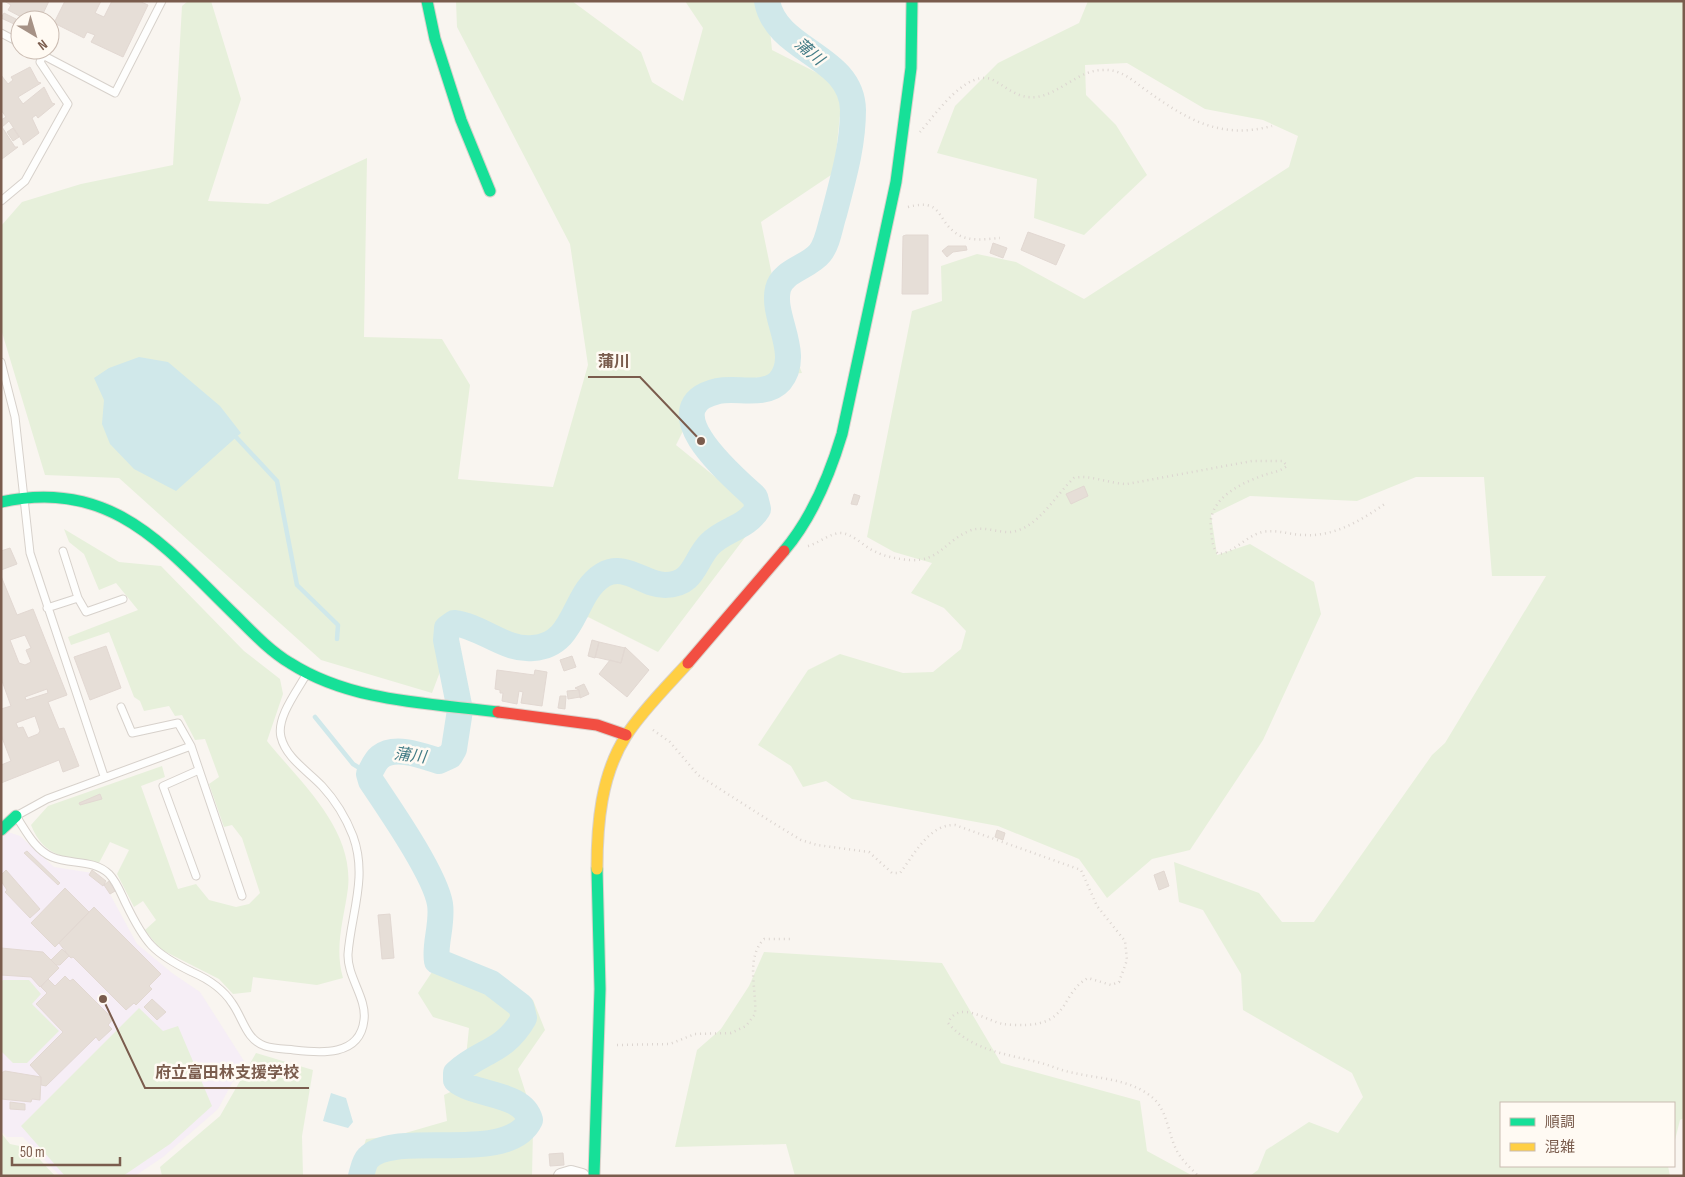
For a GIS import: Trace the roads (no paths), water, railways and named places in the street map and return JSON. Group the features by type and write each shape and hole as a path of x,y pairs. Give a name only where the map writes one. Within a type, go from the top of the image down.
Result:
{"street":[{"path":"427,1 436,42 464,130 475,161 490,191"},
{"path":"594,1176 598,1046 599,819 610,768 626,735 636,722 789,543 815,502 834,460 842,434 891,207 903,139 911,68 912,1"},
{"path":"1,502 25,496 47,495 80,500 114,511 132,521 165,547 261,641 289,663 306,674 352,692 418,703 597,725 626,735"},
{"path":"1,830 16,816"},
{"path":"561,1176 571,1173 582,1176"}],"lane":[{"path":"53,60 116,93 162,1"},
{"path":"1,201 25,181 68,104 40,62 41,60"},
{"path":"1,362 15,417 30,553 104,776"},
{"path":"63,551 78,598 86,612 123,599"},
{"path":"47,608 78,598"},
{"path":"191,746 47,798 16,816 33,842 43,852 62,860 86,863 108,874 116,883 144,937 152,947 172,963 201,976 222,991 231,1002 248,1033 258,1043 266,1047 318,1052 332,1052 343,1048 356,1038 364,1020 361,999 348,956 360,888 359,856 345,819 334,801 290,753 280,734 285,714 306,674"},
{"path":"121,706 132,733 178,723 191,746 242,896"},
{"path":"196,876 163,786 199,770"}],"water":[{"path":"139,357 168,362 220,406 241,433 176,491 134,469 110,444 102,424 104,400 94,378 109,368"},
{"path":"331,1093 346,1098 353,1122 348,1128 323,1121"}],"waterway":[{"name":"蒲川","path":"361,1176 368,1158 382,1150 401,1146 476,1145 499,1141 518,1134 530,1120 526,1111 518,1104 508,1099 474,1089 456,1080 456,1073 465,1065 500,1045 516,1029 524,1018 521,1006 491,983 437,961 441,912 436,891 421,859 371,781 369,774 378,759 386,754 393,752 409,753 439,761 450,756 454,749 460,710 446,640 447,628 454,623 464,625 513,646 523,648 547,645 558,638 566,629 585,594 593,583 603,575 619,571 627,572 657,584 675,584 688,576 710,544 748,520 758,509 755,497 730,474 703,443 694,426 692,412 699,399 718,391 767,389 780,381 786,370 788,359 778,311 778,289 790,273 815,258 825,244 847,162 853,123 853,110 849,92 840,77 828,65 784,32 773,18 767,1"},
{"path":"236,437 277,481 297,585 338,625 337,639"},
{"path":"315,717 353,764 369,774"}],"place":[{"name":"蒲川","path":"701,441"},
{"name":"府立富田林支援学校","path":"103,999"}]}
